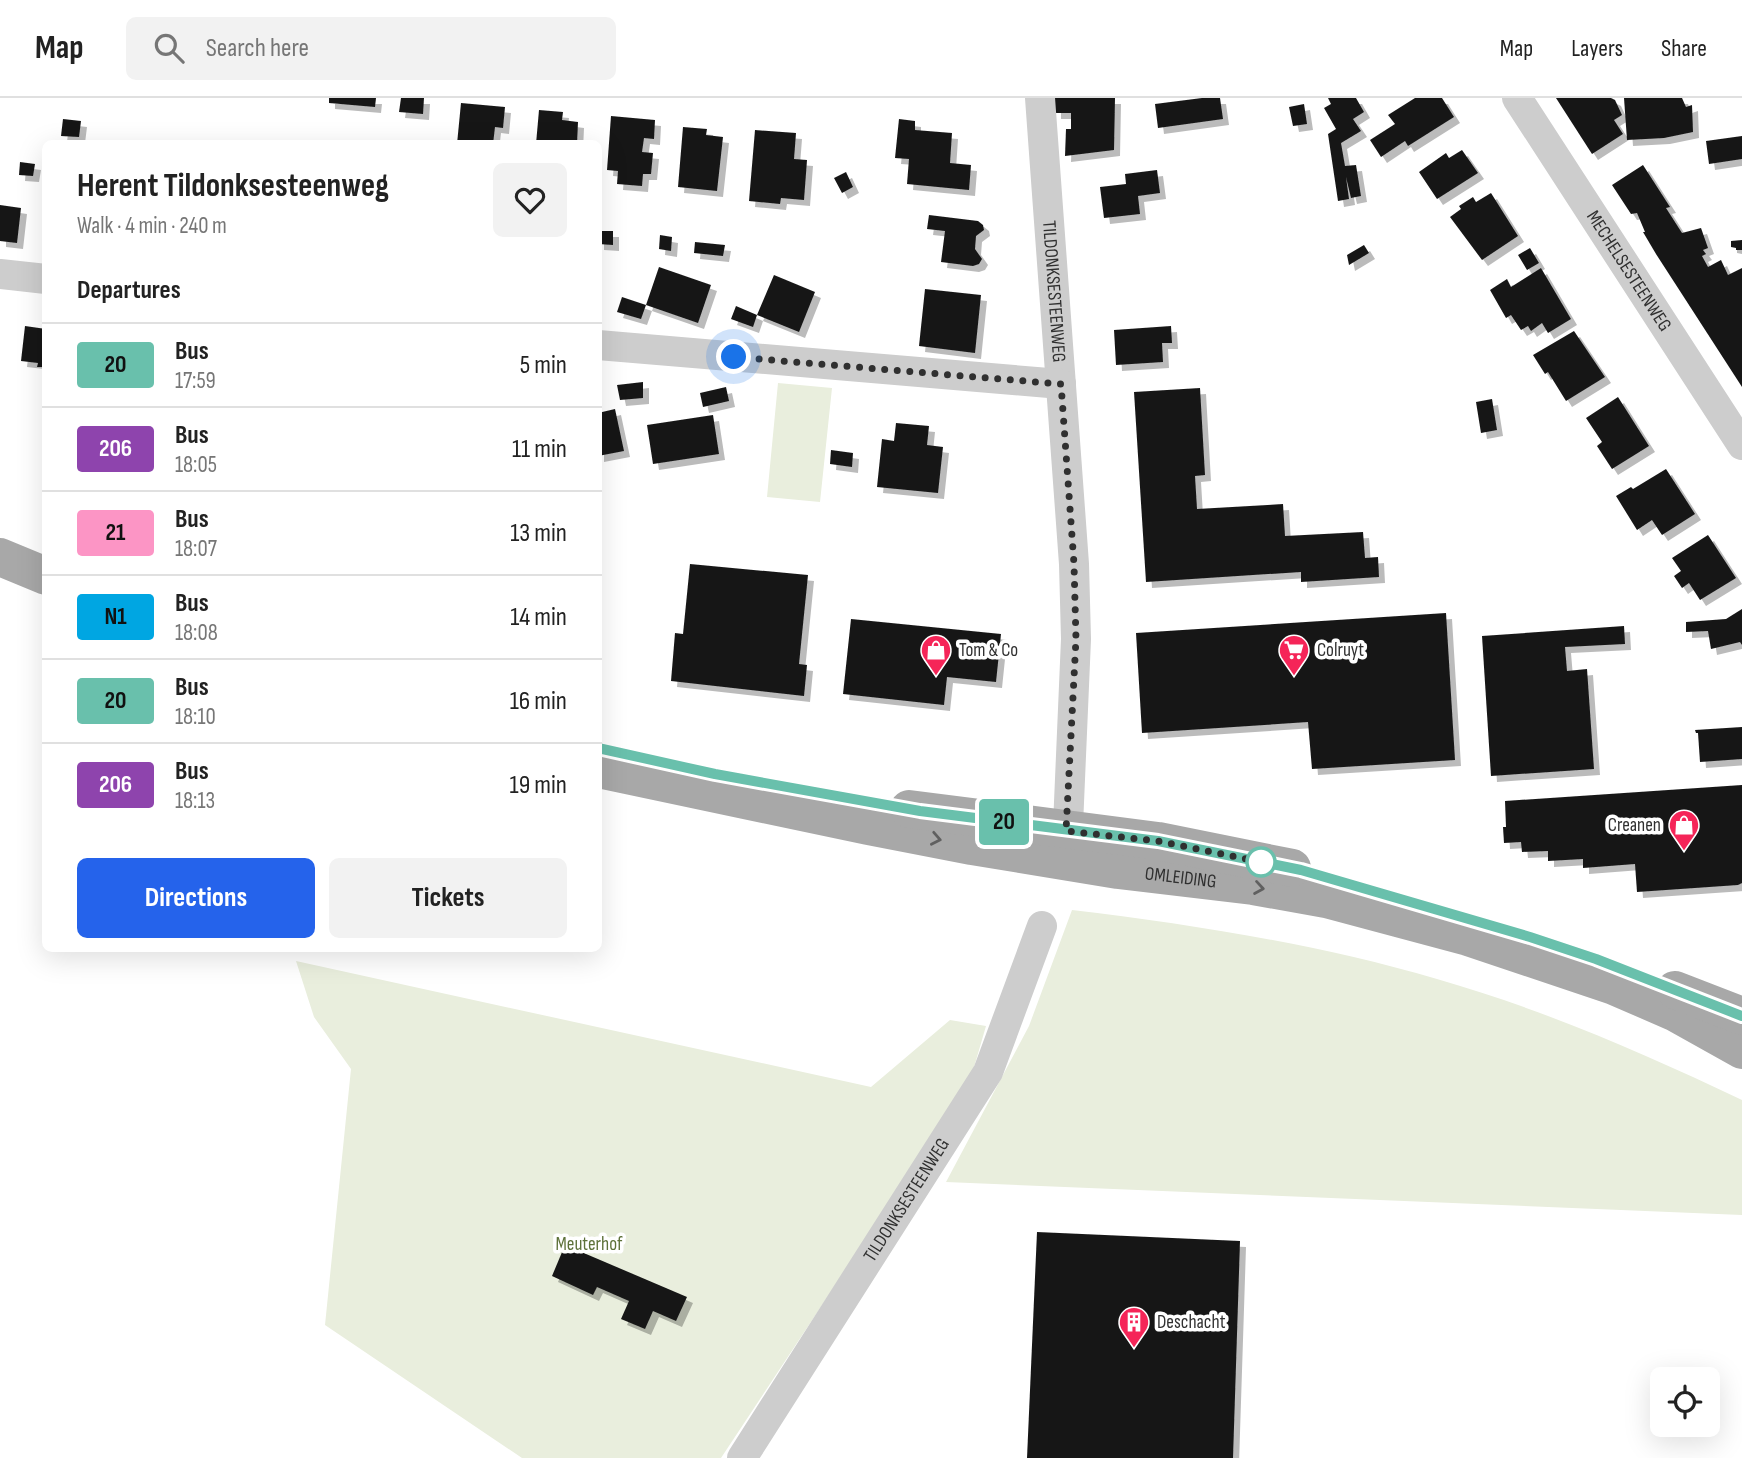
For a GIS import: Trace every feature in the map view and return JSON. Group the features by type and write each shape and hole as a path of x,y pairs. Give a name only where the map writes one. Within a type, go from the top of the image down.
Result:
{"main road":[{"path":"0,557 42,574"},
{"path":"0,578 42,595"},
{"name":"OMLEIDING","path":"602,749 703,772 920,811 1068,846 1326,899 1404,919 1542,960 1614,986 1674,1012 1742,1050"},
{"name":"OMLEIDING","path":"602,770 869,826 1068,846 1158,841 1324,876 1556,945 1742,1016"}],"street":[{"name":"MECHELSESTEENWEG","path":"1517,98 1742,445"},
{"name":"TILDONKSESTEENWEG","path":"1033,99 1061,384 1074,564 1076,639 1068,846"},
{"path":"0,274 42,279"},
{"path":"602,345 1061,384"},
{"name":"TILDONKSESTEENWEG","path":"742,1458 988,1072 1042,926"}],"green space":[{"path":"778,383 832,388 820,502 767,497"},
{"path":"1072,910 1256,937 1392,967 1515,1004 1667,1065 1742,1100 1742,1215 946,1182 1029,1026"},
{"name":"Meuterhof","path":"296,961 871,1087 950,1020 986,1026 970,1081 721,1458 522,1458 325,1325 351,1069 314,1017"}],"building":[{"path":"329,98 376,98 375,107 329,103"},
{"path":"401,98 424,98 423,114 399,112"},
{"path":"1055,98 1115,98 1114,150 1065,156 1066,129 1071,129 1071,113 1055,113"},
{"path":"1220,98 1223,119 1158,128 1155,104"},
{"path":"1328,98 1356,98 1364,112 1353,119 1361,131 1341,143 1345,166 1356,165 1361,196 1351,198 1346,177 1349,199 1338,201 1328,134 1336,129 1324,108 1331,104"},
{"path":"1415,98 1442,98 1454,117 1408,146 1405,141 1381,157 1370,140 1395,124 1388,115"},
{"path":"1556,98 1615,100 1622,115 1614,120 1623,134 1592,154"},
{"path":"1624,98 1682,98 1686,107 1692,105 1693,132 1664,138 1627,140"},
{"path":"461,103 505,107 503,128 495,127 493,140 457,140"},
{"path":"1304,104 1307,124 1293,126 1289,107"},
{"path":"539,110 563,112 562,120 578,122 577,140 536,140"},
{"path":"611,116 655,120 654,139 644,138 642,152 653,153 651,174 643,174 642,186 617,184 618,171 607,170"},
{"path":"63,119 81,121 79,137 61,136"},
{"path":"899,119 915,121 915,130 952,133 950,163 971,165 969,190 907,184 909,159 895,158"},
{"path":"683,127 707,129 706,135 723,137 717,191 678,187"},
{"path":"755,130 796,133 794,159 807,160 804,200 781,198 780,204 749,201"},
{"path":"1742,136 1742,159 1709,164 1706,141"},
{"path":"1462,150 1478,173 1437,199 1419,172 1446,153 1449,158"},
{"path":"20,162 35,164 33,176 19,175"},
{"path":"1643,165 1670,207 1666,208 1682,233 1701,228 1708,248 1703,250 1706,254 1702,256 1708,267 1721,260 1728,275 1742,268 1742,387 1656,254 1643,232 1637,213 1631,214 1612,185"},
{"path":"1157,170 1160,193 1138,196 1140,214 1104,218 1100,187 1126,184 1125,174"},
{"path":"846,172 853,187 842,193 834,178"},
{"path":"1491,193 1518,236 1482,260 1450,217 1461,209 1459,206 1473,197 1476,202"},
{"path":"0,205 21,208 17,243 0,241"},
{"path":"929,215 978,221 983,225 984,230 976,236 975,249 982,259 979,264 973,266 941,262 945,231 927,229"},
{"path":"602,231 613,231 613,245 602,244"},
{"path":"660,235 672,237 671,251 659,249"},
{"path":"1742,240 1742,250 1731,247 1731,241"},
{"path":"695,242 725,245 723,256 694,253"},
{"path":"1364,245 1369,253 1349,265 1347,255"},
{"path":"1530,248 1539,263 1527,270 1518,255"},
{"path":"659,267 711,285 698,323 646,305"},
{"path":"1541,268 1571,319 1548,333 1542,323 1531,331 1528,326 1521,330 1511,315 1506,318 1490,290 1507,279 1511,287"},
{"path":"774,275 815,292 799,332 757,315"},
{"path":"925,289 981,295 975,353 919,346"},
{"path":"622,297 646,305 641,319 617,312"},
{"path":"736,306 757,315 753,327 731,319"},
{"path":"25,326 42,328 42,367 37,367 38,363 21,361"},
{"path":"1171,326 1172,343 1162,343 1163,362 1116,365 1114,330"},
{"path":"1574,331 1605,377 1566,401 1548,372 1545,374 1533,355"},
{"path":"643,382 643,398 620,400 617,385"},
{"path":"726,387 729,401 703,407 700,393"},
{"path":"1200,388 1205,475 1195,476 1197,509 1283,504 1285,536 1363,532 1365,558 1378,557 1379,577 1301,582 1301,572 1146,582 1134,392"},
{"path":"1618,397 1649,446 1612,469 1597,446 1602,442 1586,418"},
{"path":"1492,399 1497,430 1481,433 1476,402"},
{"path":"615,409 624,451 602,455 602,412"},
{"path":"713,415 719,454 653,464 647,425"},
{"path":"896,423 929,426 927,445 943,447 938,493 877,487 882,439 894,441"},
{"path":"831,450 853,453 852,467 830,464"},
{"path":"1666,469 1695,514 1662,535 1652,520 1637,530 1616,496"},
{"path":"1708,535 1736,578 1700,600 1689,583 1682,588 1674,576 1681,571 1672,558"},
{"path":"690,564 808,575 799,664 807,665 804,696 671,681 675,633 683,634"},
{"path":"1742,609 1742,645 1740,642 1711,649 1708,631 1686,632 1686,622 1726,619"},
{"name":"Colruyt","path":"1446,613 1455,760 1312,769 1308,722 1142,733 1136,633"},
{"path":"851,619 1001,634 996,682 947,677 944,705 843,694"},
{"path":"1624,626 1625,644 1565,647 1567,671 1587,669 1594,769 1491,776 1482,636"},
{"path":"1742,727 1742,759 1700,762 1698,733 1695,730"},
{"path":"1742,785 1742,883 1738,885 1637,892 1635,864 1583,868 1583,859 1548,861 1548,851 1522,852 1521,842 1504,843 1505,801"},
{"name":"Deschacht","path":"1037,1232 1240,1241 1233,1458 1027,1458"},
{"path":"565,1245 687,1297 676,1321 653,1311 645,1329 621,1319 629,1301 597,1287 593,1295 552,1276"}],"bus line":[{"name":"20","path":"602,749 715,774 920,811 1158,841 1301,870 1530,937 1596,959 1742,1016"}],"place":[{"name":"Tom & Co","path":"936,677"},
{"name":"Colruyt","path":"1294,677"},
{"name":"Creanen","path":"1684,852"},
{"name":"Deschacht","path":"1134,1349"}],"route":[{"path":"734,357 1061,384 1074,564 1076,639 1066,831 1158,841 1261,862"}]}
